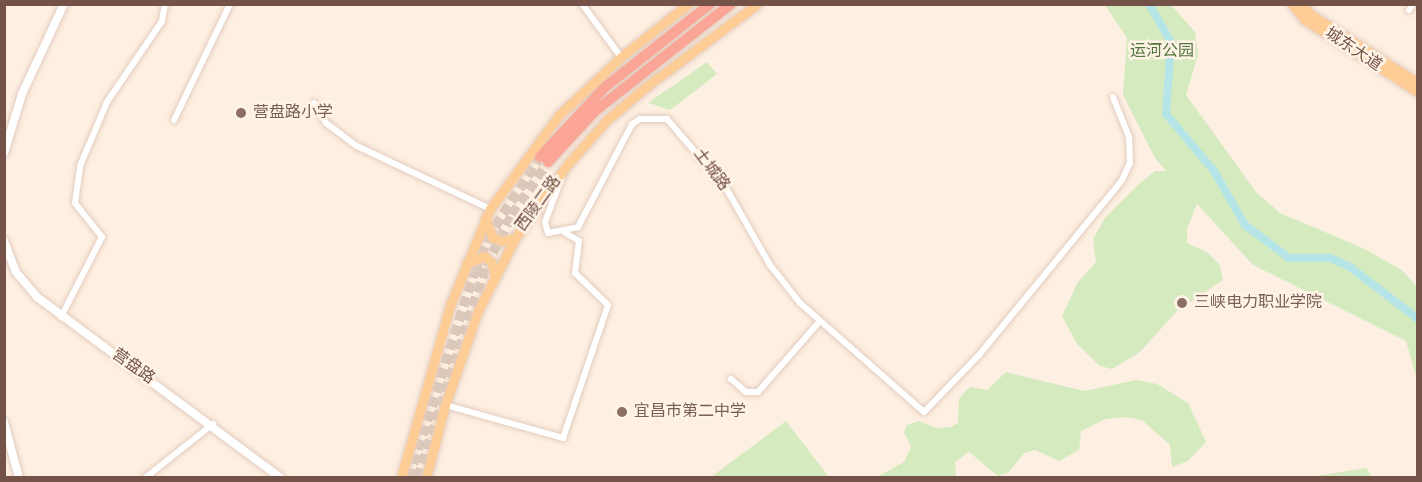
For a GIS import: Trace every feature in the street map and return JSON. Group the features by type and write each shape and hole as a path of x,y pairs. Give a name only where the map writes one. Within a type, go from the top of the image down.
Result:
{"highway":[{"path":"710,4 604,88 544,160 595,111 681,41 731,4"},
{"path":"681,41 739,4"}],"main road":[{"path":"401,477 466,264 490,208 559,115 621,57 688,4"},
{"name":"西陵二路","path":"426,477 445,405 478,311 515,238 567,165 607,120 647,86 757,4"},
{"name":"城东大道","path":"1292,4 1305,20 1418,92"},
{"name":"城东大道","path":"1302,4 1310,14 1418,83"},
{"path":"485,219 493,238 502,241 515,238"},
{"path":"466,264 484,256 491,262 495,276"}],"street":[{"path":"4,153 22,94 64,4"},
{"path":"61,317 102,237 75,203 80,166 107,102 162,21 165,4"},
{"path":"174,120 230,4"},
{"path":"582,4 621,57"},
{"name":"土城路","path":"564,232 578,226 632,124 640,119 667,119 686,137 726,188 770,265 820,321 924,412 1001,329 1122,180 1130,163 1128,137 1113,97"},
{"path":"314,103 326,123 357,146 490,208"},
{"path":"445,405 563,438 608,305 575,273 579,241 564,232 548,233 544,228 567,165"},
{"name":"营盘路","path":"4,241 24,284 61,317 213,424 281,477"},
{"path":"731,380 746,392 758,392 820,321"},
{"path":"4,422 19,477"},
{"path":"145,477 213,424"}],"green space":[{"name":"运河公园","path":"1105,5 1171,5 1195,32 1198,55 1186,95 1256,192 1280,213 1365,249 1403,271 1417,287 1417,379 1406,341 1253,265 1197,204 1187,229 1187,243 1208,253 1220,265 1223,280 1177,311 1140,352 1112,369 1100,366 1077,344 1062,316 1078,282 1096,262 1093,239 1105,218 1140,183 1155,171 1166,171 1155,158 1123,95 1127,38"},
{"path":"707,62 717,74 670,110 648,103"},
{"path":"1006,372 1084,391 1137,380 1157,384 1188,403 1206,442 1188,461 1172,467 1170,445 1142,420 1124,417 1106,419 1081,431 1079,450 1059,461 1035,450 1024,453 1009,472 998,476 969,452 955,462 956,477 877,477 904,462 911,447 904,432 907,425 919,421 936,428 951,427 958,423 959,399 965,391 971,387 987,390"},
{"path":"786,421 829,477 711,477"},
{"path":"1366,468 1372,477 1310,477"}],"waterway":[{"path":"1149,4 1171,42 1166,114 1214,171 1245,225 1289,258 1330,258 1350,267 1418,319"}],"tunnel":[{"path":"409,478 487,239 540,157"},
{"path":"418,478 486,266 512,215 548,162"}],"place":[{"name":"营盘路小学","path":"241,113"},
{"name":"三峡电力职业学院","path":"1182,303"},
{"name":"宜昌市第二中学","path":"622,412"}]}
